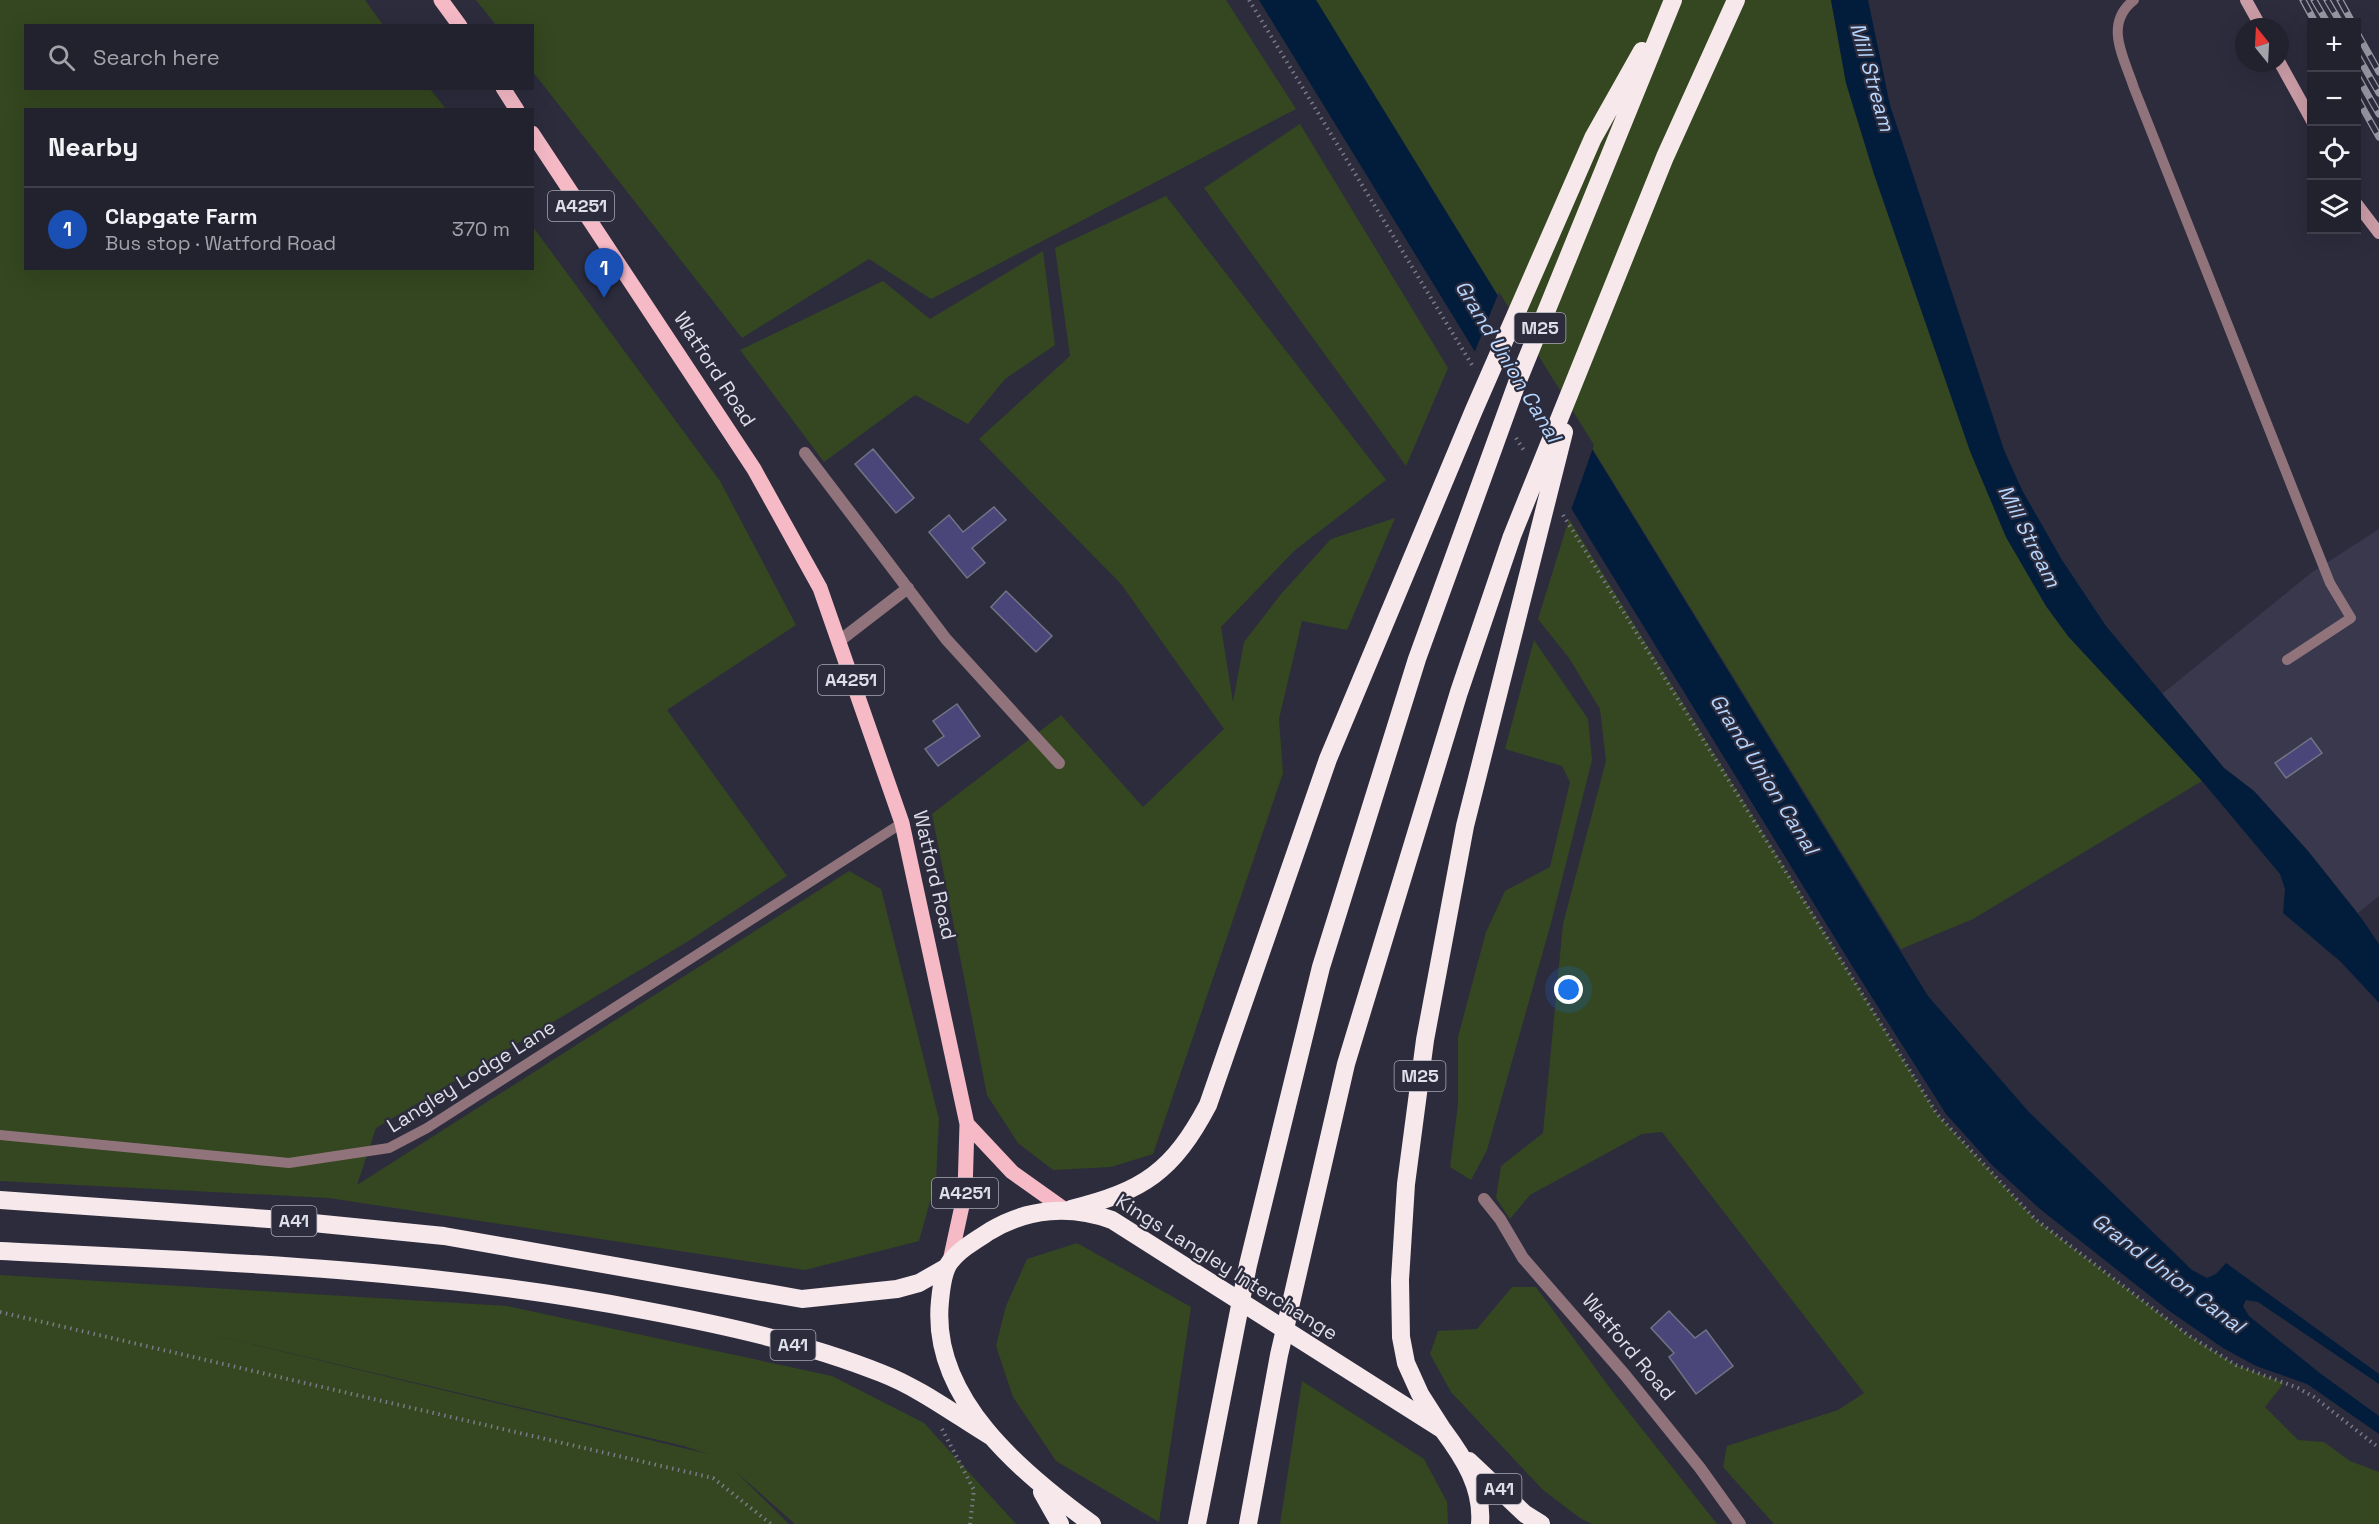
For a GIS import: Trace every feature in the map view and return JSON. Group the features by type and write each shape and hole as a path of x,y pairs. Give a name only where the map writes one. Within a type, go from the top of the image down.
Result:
{"highway":[{"name":"M25","path":"1067,1209 1100,1202 1143,1183 1167,1165 1189,1140 1226,1059 1328,759 1474,410 1593,138 1672,0"},
{"name":"M25","path":"1197,1524 1248,1265 1322,967 1417,659 1517,383 1672,0"},
{"name":"M25","path":"1248,1524 1279,1355 1346,1064 1459,692 1512,536 1665,157 1736,0"},
{"name":"M25","path":"1443,1430 1420,1394 1406,1363 1401,1337 1400,1280 1406,1184 1425,1040 1465,826 1577,378"},
{"name":"A41","path":"0,1200 283,1220 444,1236 802,1299 897,1289 919,1283 949,1264"},
{"name":"Kings Langley Interchange","path":"949,1264 972,1242 1000,1225 1028,1215 1067,1209 1112,1220 1443,1430 1459,1452 1473,1479 1482,1506 1480,1524"},
{"name":"A41","path":"0,1251 305,1266 577,1297 706,1322 801,1347 883,1373 992,1437"},
{"path":"949,1264 938,1322 943,1350 955,1383 992,1437 1037,1484 1092,1524"},
{"name":"A41","path":"1459,1452 1526,1514 1541,1524"},
{"path":"1037,1484 1060,1524"}],"main road":[{"path":"441,0 459,24"},
{"path":"504,90 516,108"},
{"name":"Watford Road","path":"534,136 754,469 820,588 902,823 967,1124 965,1192 949,1264"},
{"name":"A4251","path":"967,1124 1012,1172 1067,1209"}],"street":[{"path":"2246,0 2256,18"},
{"path":"2285,72 2307,113"},
{"path":"2361,210 2379,233"},
{"path":"805,453 946,639 1059,763"},
{"path":"837,642 908,588"},
{"name":"Watford Road","path":"1484,1199 1500,1219 1523,1258 1625,1374 1700,1468 1740,1524"}],"lane":[{"path":"2133,0 2118,16 2116,27 2134,88 2330,583 2351,618 2287,660"},
{"name":"Langley Lodge Lane","path":"0,1135 290,1163 388,1148 427,1128 902,823"}],"path":[{"path":"1249,0 1475,370"},
{"path":"1511,429 1529,458"},
{"path":"1559,507 1937,1114 2036,1218 2188,1335 2236,1365 2298,1388 2314,1397 2379,1448"},
{"path":"0,1312 714,1478 771,1524"},
{"path":"941,1427 974,1490 970,1524"}],"shaded area":[{"path":"2379,529 2379,896 2358,913 2308,851 2254,791 2224,768 2162,694 2311,573"}],"green space":[{"path":"0,0 365,0 382,24 24,24 24,90 431,90 445,108 24,108 24,270 534,270 534,228 720,481 796,625 667,710 787,876 690,940 376,1128 357,1185 849,871 881,889 939,1119 936,1180 919,1241 805,1270 329,1198 0,1181"},
{"path":"476,0 1226,0 1296,109 931,299 869,259 742,338 534,73 534,24 495,24"},
{"path":"1316,0 1831,0 1846,83 1874,174 1970,451 2006,537 2046,606 2068,636 2202,781 1973,919 1901,949"},
{"path":"1300,124 1448,368 1406,466 1204,188"},
{"path":"1166,196 1386,480 1294,551 1221,627 1233,702 1244,642 1281,594 1331,539 1395,518 1347,630 1302,621 1279,719 1283,773 1153,1154 1111,1167 1053,1170 1018,1143 987,1095 932,814 1061,715 1143,807 1224,729 1121,584 979,439 1070,356 1055,248"},
{"path":"1043,251 1055,345 1005,379 968,424 915,395 824,462 740,350 883,281 930,319"},
{"path":"1569,519 1937,1114 2035,1219 2188,1335 2236,1365 2284,1383 2265,1407 2298,1440 2324,1442 2350,1461 2379,1472 2379,1524 1774,1524 1723,1467 1727,1446 1838,1410 1864,1393 1662,1132 1642,1134 1530,1195 1510,1219 1496,1198 1501,1166 1543,1133 1563,924 1606,761 1600,709 1569,658 1538,619"},
{"path":"1534,640 1588,719 1592,760 1551,923 1487,1150 1471,1180 1450,1167 1458,1104 1458,1037 1486,932 1505,891 1550,867 1570,782 1562,766 1505,749"},
{"path":"1077,1243 1191,1307 1159,1522 1056,1461 1013,1397 996,1346 1006,1306 1027,1259"},
{"path":"0,1275 507,1306 832,1376 924,1423 1016,1524 795,1524 735,1471 789,1524 0,1524","holes":["193,1330 684,1446 708,1454"]},
{"path":"1512,1287 1536,1287 1612,1391 1717,1524 1592,1524 1580,1518 1543,1490 1451,1392 1430,1354 1438,1331 1477,1329"},
{"path":"1302,1381 1424,1459 1447,1502 1448,1524 1280,1524"}],"water":[{"name":"Grand Union Canal","path":"1259,0 1316,0 1928,996 2028,1111 2192,1270 2207,1278 2216,1274 2226,1263 2379,1374 2379,1384 2258,1302 2246,1300 2243,1306 2249,1316 2321,1374 2379,1416 2379,1434 2307,1384 2256,1366 2223,1348 2168,1310 2040,1209 1992,1165 1946,1114 1854,969"},
{"name":"Mill Stream","path":"1831,0 1868,0 1890,105 2004,450 2022,490 2062,560 2106,626 2224,768 2254,791 2308,851 2362,919 2379,944 2379,1003 2341,962 2283,913 2285,889 2280,874 2202,781 2068,636 2046,606 2006,537 1970,451 1874,174 1846,83"}],"pier":[{"path":"1499,292 1594,445 1570,513 1473,356"}],"building":[{"path":"873,449 914,498 896,513 855,464"},
{"path":"994,507 1006,520 972,548 985,563 967,578 929,532 949,515 963,532"},
{"path":"1006,591 1052,636 1036,652 991,607"},
{"path":"957,704 980,736 938,766 925,749 944,736 933,721"},
{"path":"2311,738 2322,753 2286,778 2275,763"},
{"path":"1669,1311 1695,1338 1706,1330 1733,1366 1696,1394 1669,1357 1674,1353 1651,1328"}],"railway":[{"path":"2303,0 2313,18"},
{"path":"2314,0 2325,18"},
{"path":"2327,0 2338,18"},
{"path":"2340,0 2350,18"},
{"path":"2361,40 2379,72"},
{"path":"2361,62 2379,93"},
{"path":"2361,83 2379,114"},
{"path":"2361,105 2379,137"}],"place":[{"name":"Clapgate Farm","path":"604,298"}]}
